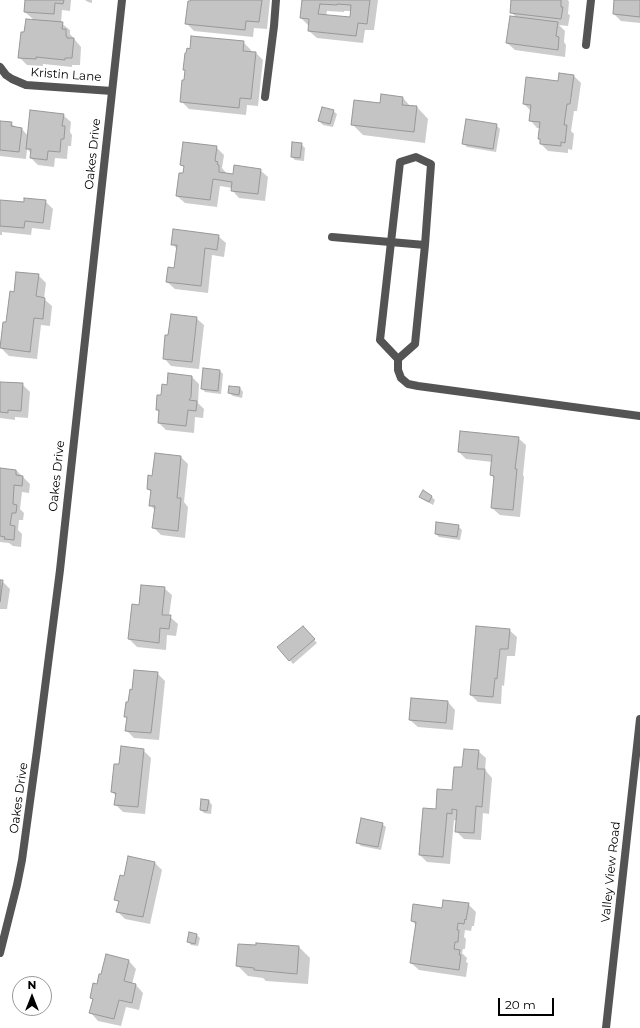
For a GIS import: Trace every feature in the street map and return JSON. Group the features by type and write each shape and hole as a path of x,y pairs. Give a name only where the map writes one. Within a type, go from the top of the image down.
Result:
{"street":[{"name":"Oakes Drive","path":"0,953 22,860 38,750 60,570 122,0"},
{"path":"265,97 276,0"},
{"path":"586,45 591,0"},
{"name":"Kristin Lane","path":"0,67 6,75 26,85 112,91"},
{"path":"398,359 415,344 424,245 431,164 416,157 400,162 380,340 398,359 398,370 401,378 408,384 418,386 640,416"},
{"path":"332,237 424,245"},
{"name":"Valley View Road","path":"606,1028 640,719"}],"building":[{"path":"25,0 64,0 63,4 55,3 54,14 24,12"},
{"path":"262,0 259,22 246,21 245,30 185,24 188,1"},
{"path":"302,0 370,0 367,24 358,23 356,36 308,31 309,19 300,18","holes":["320,4 351,5 350,17 318,14"]},
{"path":"511,0 561,0 561,7 563,7 561,19 510,13"},
{"path":"614,0 640,0 640,17 613,14"},
{"path":"510,16 558,22 556,36 559,37 558,50 506,43"},
{"path":"26,19 63,22 62,29 66,29 67,38 74,38 72,58 65,58 65,60 36,57 36,59 18,58 21,32 24,32"},
{"path":"191,36 244,41 243,51 256,52 251,99 240,98 239,108 180,102 182,80 184,80 185,70 183,70 185,53 187,48 190,49"},
{"path":"559,73 574,75 570,104 567,104 564,125 567,125 565,143 561,142 561,146 540,144 540,139 538,139 540,122 529,121 531,105 523,104 526,77 558,81"},
{"path":"381,94 403,97 402,105 417,106 414,132 351,125 354,100 380,103"},
{"path":"322,107 334,110 330,124 318,121"},
{"path":"30,110 64,114 62,126 65,126 64,139 61,139 60,152 48,151 47,160 30,158 31,149 26,149"},
{"path":"466,119 497,124 493,149 462,144"},
{"path":"0,121 12,122 11,126 22,128 19,152 0,150"},
{"path":"183,142 217,146 215,161 218,162 219,172 233,174 234,165 261,169 258,194 231,191 232,182 213,179 210,200 176,196 179,173 183,173 184,166 180,165"},
{"path":"292,142 302,143 300,158 291,157"},
{"path":"24,198 46,200 43,223 25,221 24,228 0,226 0,200 24,202"},
{"path":"173,229 219,235 217,250 205,248 201,286 166,282 168,267 174,268 177,245 171,245"},
{"path":"16,272 39,274 36,296 45,298 43,319 34,318 30,352 0,348 3,322 6,322 10,291 14,292"},
{"path":"171,314 197,317 192,362 163,359 165,335 168,335"},
{"path":"203,368 220,370 218,391 201,389"},
{"path":"168,373 192,376 191,397 189,400 197,401 196,411 188,410 186,426 158,423 159,410 156,410 157,395 161,395 162,384 167,385"},
{"path":"0,382 23,383 21,411 8,410 8,413 0,412"},
{"path":"229,386 240,387 239,395 228,393"},
{"path":"460,431 519,437 515,469 517,469 513,510 491,508 494,476 490,475 492,455 458,452"},
{"path":"155,453 181,456 177,498 181,498 178,531 152,528 155,506 149,506 151,490 147,489 148,475 152,476"},
{"path":"0,468 16,470 16,475 23,476 22,486 14,485 13,504 17,505 16,513 12,513 10,525 15,526 14,540 4,539 5,537 0,536"},
{"path":"423,490 432,496 429,502 419,497"},
{"path":"436,522 459,525 457,537 435,534"},
{"path":"0,580 3,580 0,602"},
{"path":"141,585 165,587 162,615 171,615 169,629 160,628 159,643 128,639 132,604 139,605"},
{"path":"303,626 315,639 289,661 277,647"},
{"path":"476,626 510,629 508,649 500,649 497,679 495,678 493,697 470,695"},
{"path":"134,670 158,672 151,733 125,731 127,717 124,717 126,702 128,702 130,689 132,690"},
{"path":"411,698 448,701 446,723 409,720"},
{"path":"121,746 144,749 138,807 114,805 116,793 111,792 114,764 119,764"},
{"path":"464,749 479,750 477,769 485,769 482,807 476,806 474,833 455,832 457,810 452,809 452,814 447,813 443,857 419,855 423,808 436,809 437,789 452,790 454,767 462,767"},
{"path":"201,799 209,800 207,811 200,810"},
{"path":"361,818 383,823 378,847 356,843"},
{"path":"128,856 155,862 143,917 116,912 119,901 114,900 120,875 124,876"},
{"path":"443,900 469,903 464,924 458,923 458,942 455,942 454,949 460,950 459,955 461,955 459,970 410,963 416,922 411,921 413,904 442,908"},
{"path":"189,932 197,934 195,944 187,942"},
{"path":"256,943 299,946 297,974 254,970 254,968 236,966 238,944 256,945"},
{"path":"106,954 129,960 124,981 136,984 132,1003 119,1000 114,1019 89,1013 93,999 90,998 93,983 97,984"}]}
